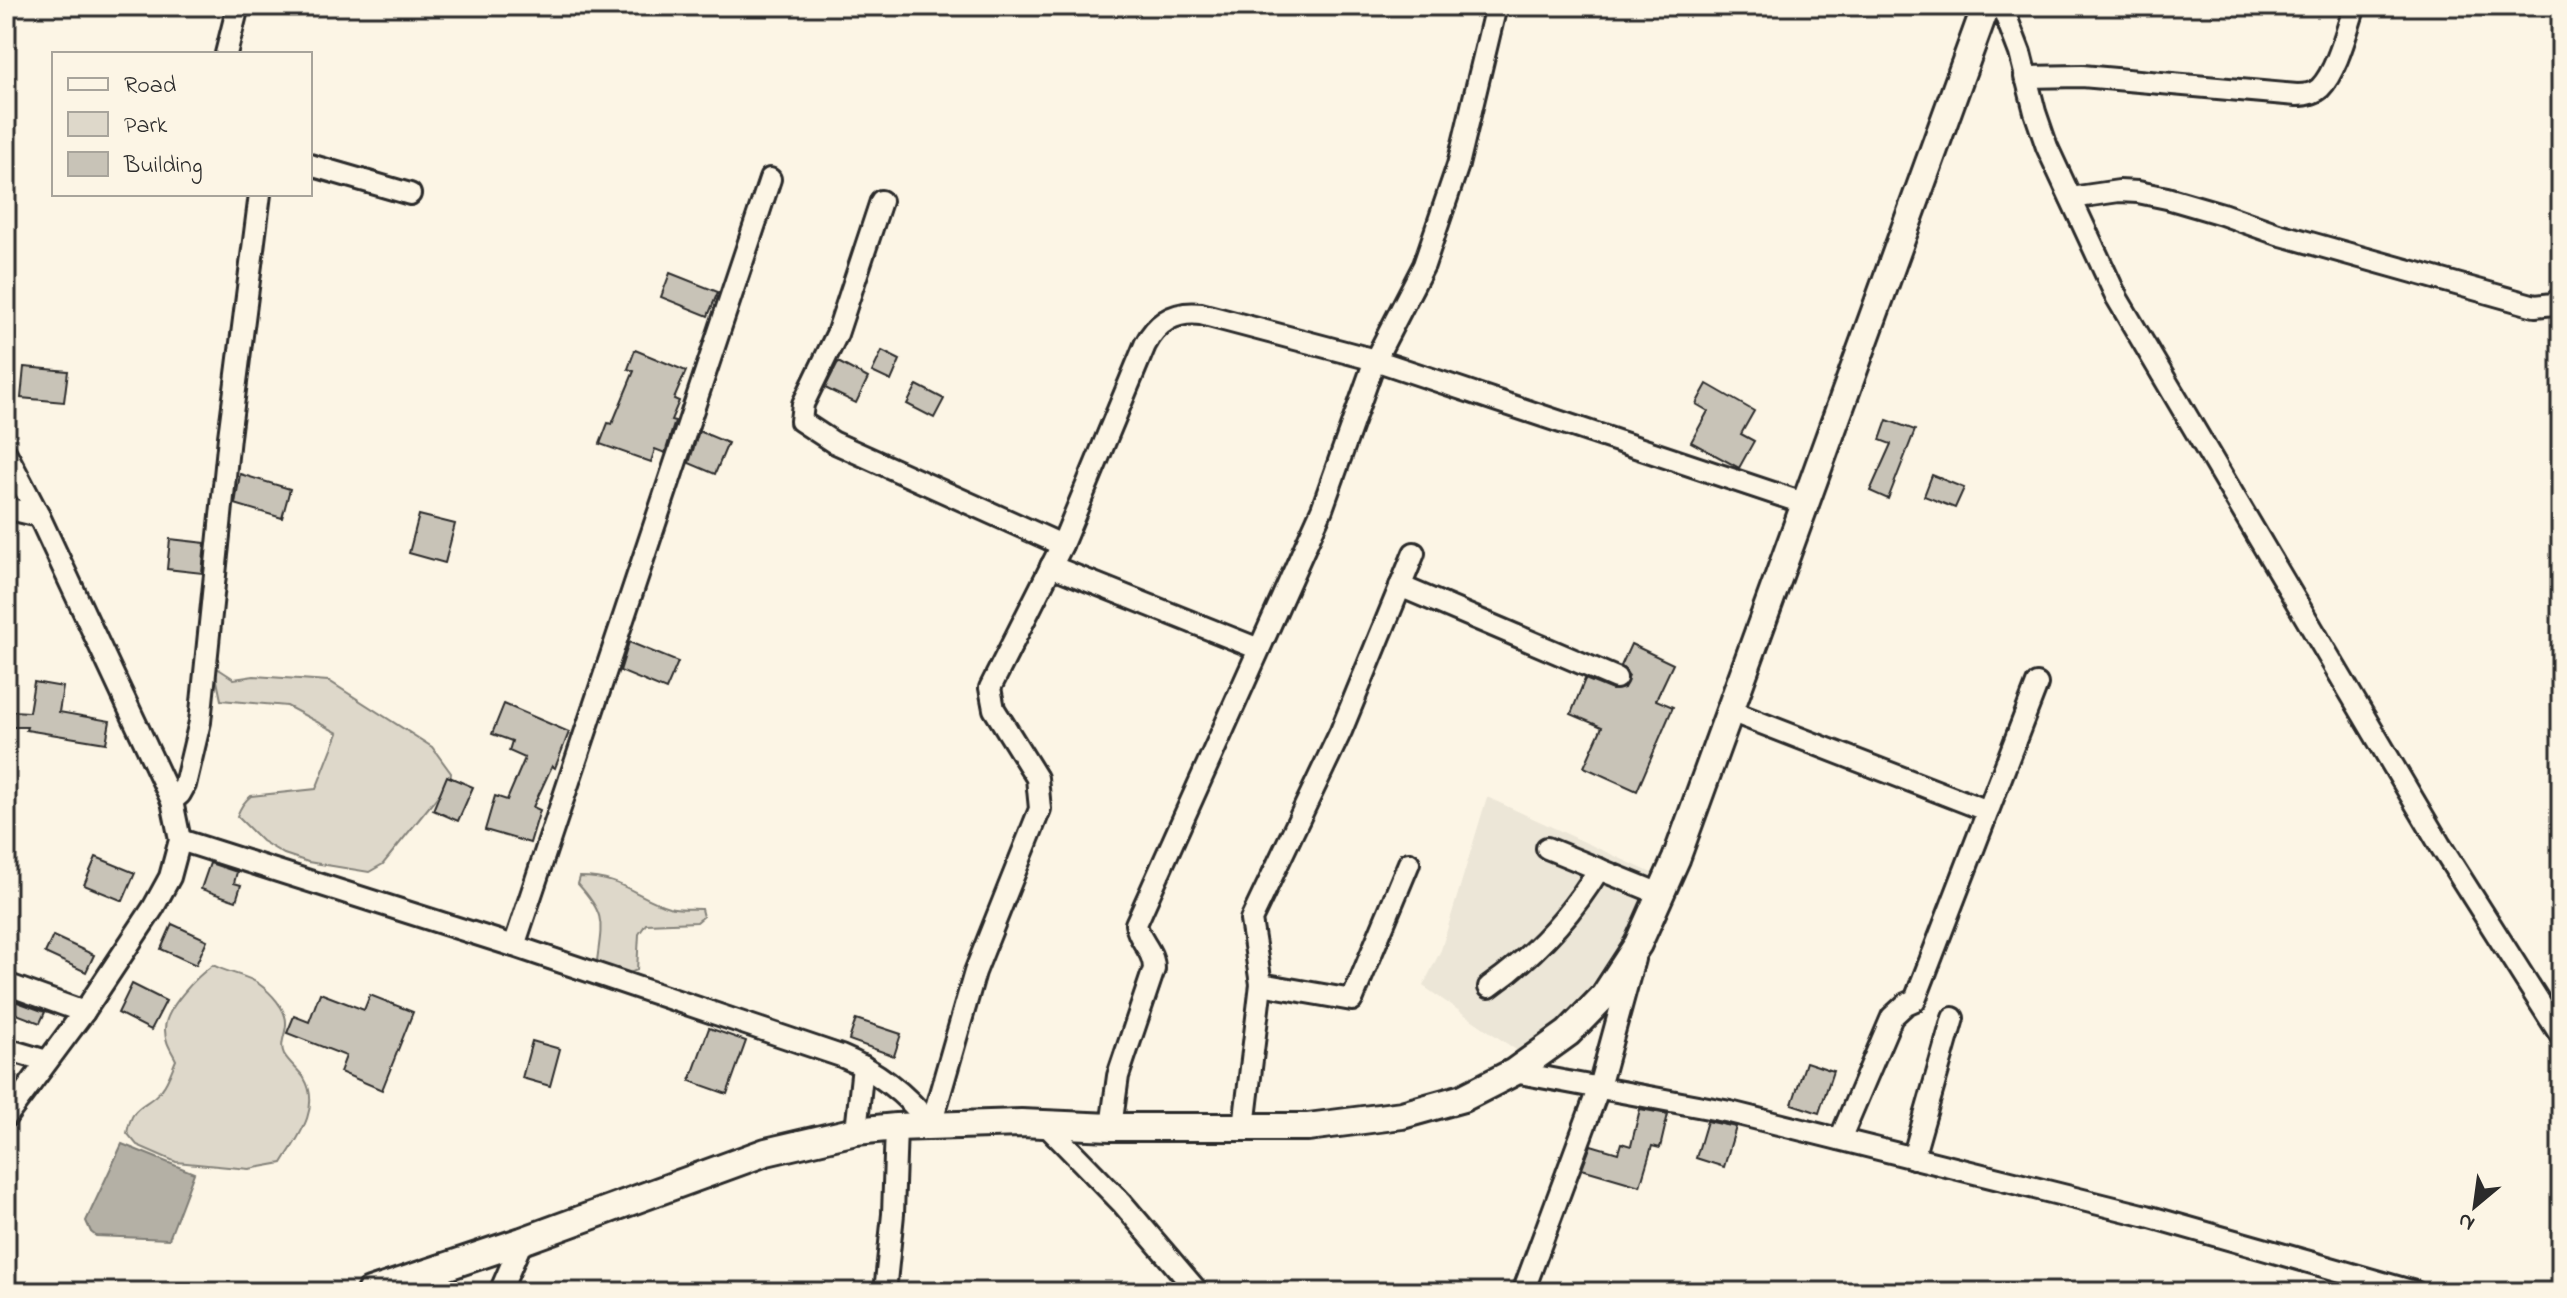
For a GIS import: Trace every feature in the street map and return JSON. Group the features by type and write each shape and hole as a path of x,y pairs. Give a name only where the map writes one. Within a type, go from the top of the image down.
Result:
{"main road":[{"path":"370,1292 522,1241 766,1152 856,1131 931,1125 1308,1127 1402,1115 1463,1098 1514,1072 1568,1033 1604,996 1638,944 1676,859 1988,6"}],"street":[{"path":"226,52 238,6"},
{"path":"1111,1127 1118,1076 1154,969 1151,950 1138,935 1136,924 1322,509 1375,360 1424,265 1458,165 1496,6"},
{"path":"1988,6 2020,53 2047,147 2125,312 2440,845 2561,1036"},
{"path":"2025,77 2082,76 2251,92 2310,94 2319,89 2328,77 2355,6"},
{"path":"312,166 410,194"},
{"path":"514,946 770,179"},
{"path":"2071,198 2119,191 2152,195 2482,293 2556,305"},
{"path":"172,801 185,785 200,722 229,437 260,196"},
{"path":"881,201 837,334 803,404 801,421 833,442 1062,545"},
{"path":"931,1125 975,972 1040,809 1037,778 994,709 990,688 1062,545 1145,345 1163,322 1181,314 1201,314 1375,360 1806,504"},
{"path":"6,453 39,516 172,801 180,840 170,877 153,908 84,1012 6,1117"},
{"path":"6,508 39,516"},
{"path":"1244,1127 1261,984 1251,920 1341,731 1414,553"},
{"path":"1051,566 1259,649"},
{"path":"1400,586 1616,678"},
{"path":"1840,1139 1892,1017 1915,1000 2037,684"},
{"path":"1730,711 1988,811"},
{"path":"180,840 514,946 841,1056 863,1066 905,1095 931,1125"},
{"path":"1547,848 1660,894"},
{"path":"1261,984 1352,1000 1409,863"},
{"path":"1489,987 1544,942 1574,907 1599,869"},
{"path":"1523,1292 1599,1087 1638,944"},
{"path":"6,984 84,1012"},
{"path":"1913,1158 1953,1018"},
{"path":"6,1049 47,1061"},
{"path":"856,1131 863,1066"},
{"path":"1514,1072 1730,1112 2147,1216 2373,1286 2415,1292"},
{"path":"1045,1124 1122,1203 1198,1292"},
{"path":"885,1292 893,1214 896,1127"},
{"path":"500,1292 522,1241"}],"shaded area":[{"path":"1487,797 1654,874 1621,942 1573,1011 1564,1023 1522,1054 1423,986 1441,950"},
{"path":"122,1144 194,1173 169,1239 96,1236 91,1232 86,1221"}],"green space":[{"path":"214,666 234,679 254,676 329,681 432,747 451,773 450,781 383,864 369,872 308,862 284,854 262,841 237,816 239,810 251,796 316,789 338,733 287,706 221,700"},
{"path":"580,877 607,880 669,907 701,909 703,917 697,922 646,924 639,934 637,970 625,975 597,961 600,920 598,912 578,884"},
{"path":"213,965 259,984 273,996 286,1018 283,1050 304,1078 310,1101 305,1123 282,1163 249,1169 176,1162 137,1145 127,1133 136,1110 162,1089 176,1060 165,1034 170,1013 191,985"}],"building":[{"path":"670,273 718,292 708,316 661,297"},
{"path":"635,350 686,371 674,399 679,401 671,420 675,421 665,453 655,449 651,462 600,444 608,423 612,424 634,371 628,369"},
{"path":"882,351 900,360 891,381 872,372"},
{"path":"838,362 868,378 856,403 825,388"},
{"path":"24,367 68,371 64,402 21,398"},
{"path":"1707,384 1754,411 1741,434 1754,441 1739,468 1691,442 1708,411 1696,404"},
{"path":"917,385 944,399 934,418 907,404"},
{"path":"1887,420 1915,430 1888,499 1870,491 1891,444 1880,440"},
{"path":"699,431 728,443 715,474 689,463"},
{"path":"240,474 290,489 282,518 235,504"},
{"path":"1932,475 1964,488 1955,508 1924,496"},
{"path":"419,515 455,524 445,563 409,553"},
{"path":"170,539 205,543 202,573 167,569"},
{"path":"629,642 678,662 666,690 620,671"},
{"path":"1631,644 1673,664 1656,700 1673,707 1637,791 1584,767 1602,727 1571,714 1585,679 1612,690 1624,688 1629,676 1621,666"},
{"path":"34,682 63,687 59,712 110,721 106,743 26,730 27,727 12,727 13,711 29,712"},
{"path":"504,704 569,732 555,768 552,766 533,807 540,810 530,843 485,830 495,796 507,800 525,758 509,751 512,741 492,734"},
{"path":"447,776 473,787 458,821 433,810"},
{"path":"96,857 135,873 123,901 84,885"},
{"path":"210,863 237,872 234,883 241,885 236,901 201,889"},
{"path":"172,924 207,940 196,965 161,949"},
{"path":"53,936 94,955 86,972 45,953"},
{"path":"132,984 166,1001 151,1030 118,1013"},
{"path":"320,993 364,1010 370,995 413,1012 382,1090 340,1072 346,1056 287,1033 294,1016 309,1022"},
{"path":"9,999 45,1012 40,1023 6,1010"},
{"path":"856,1019 901,1034 894,1056 849,1040"},
{"path":"709,1028 746,1041 727,1094 690,1081"},
{"path":"532,1041 560,1049 550,1086 522,1078"},
{"path":"1806,1062 1833,1071 1819,1113 1792,1104"},
{"path":"1640,1109 1668,1114 1660,1148 1652,1146 1640,1186 1582,1169 1591,1145 1618,1153 1621,1143 1631,1146"},
{"path":"1707,1121 1736,1127 1724,1167 1696,1158"}]}
